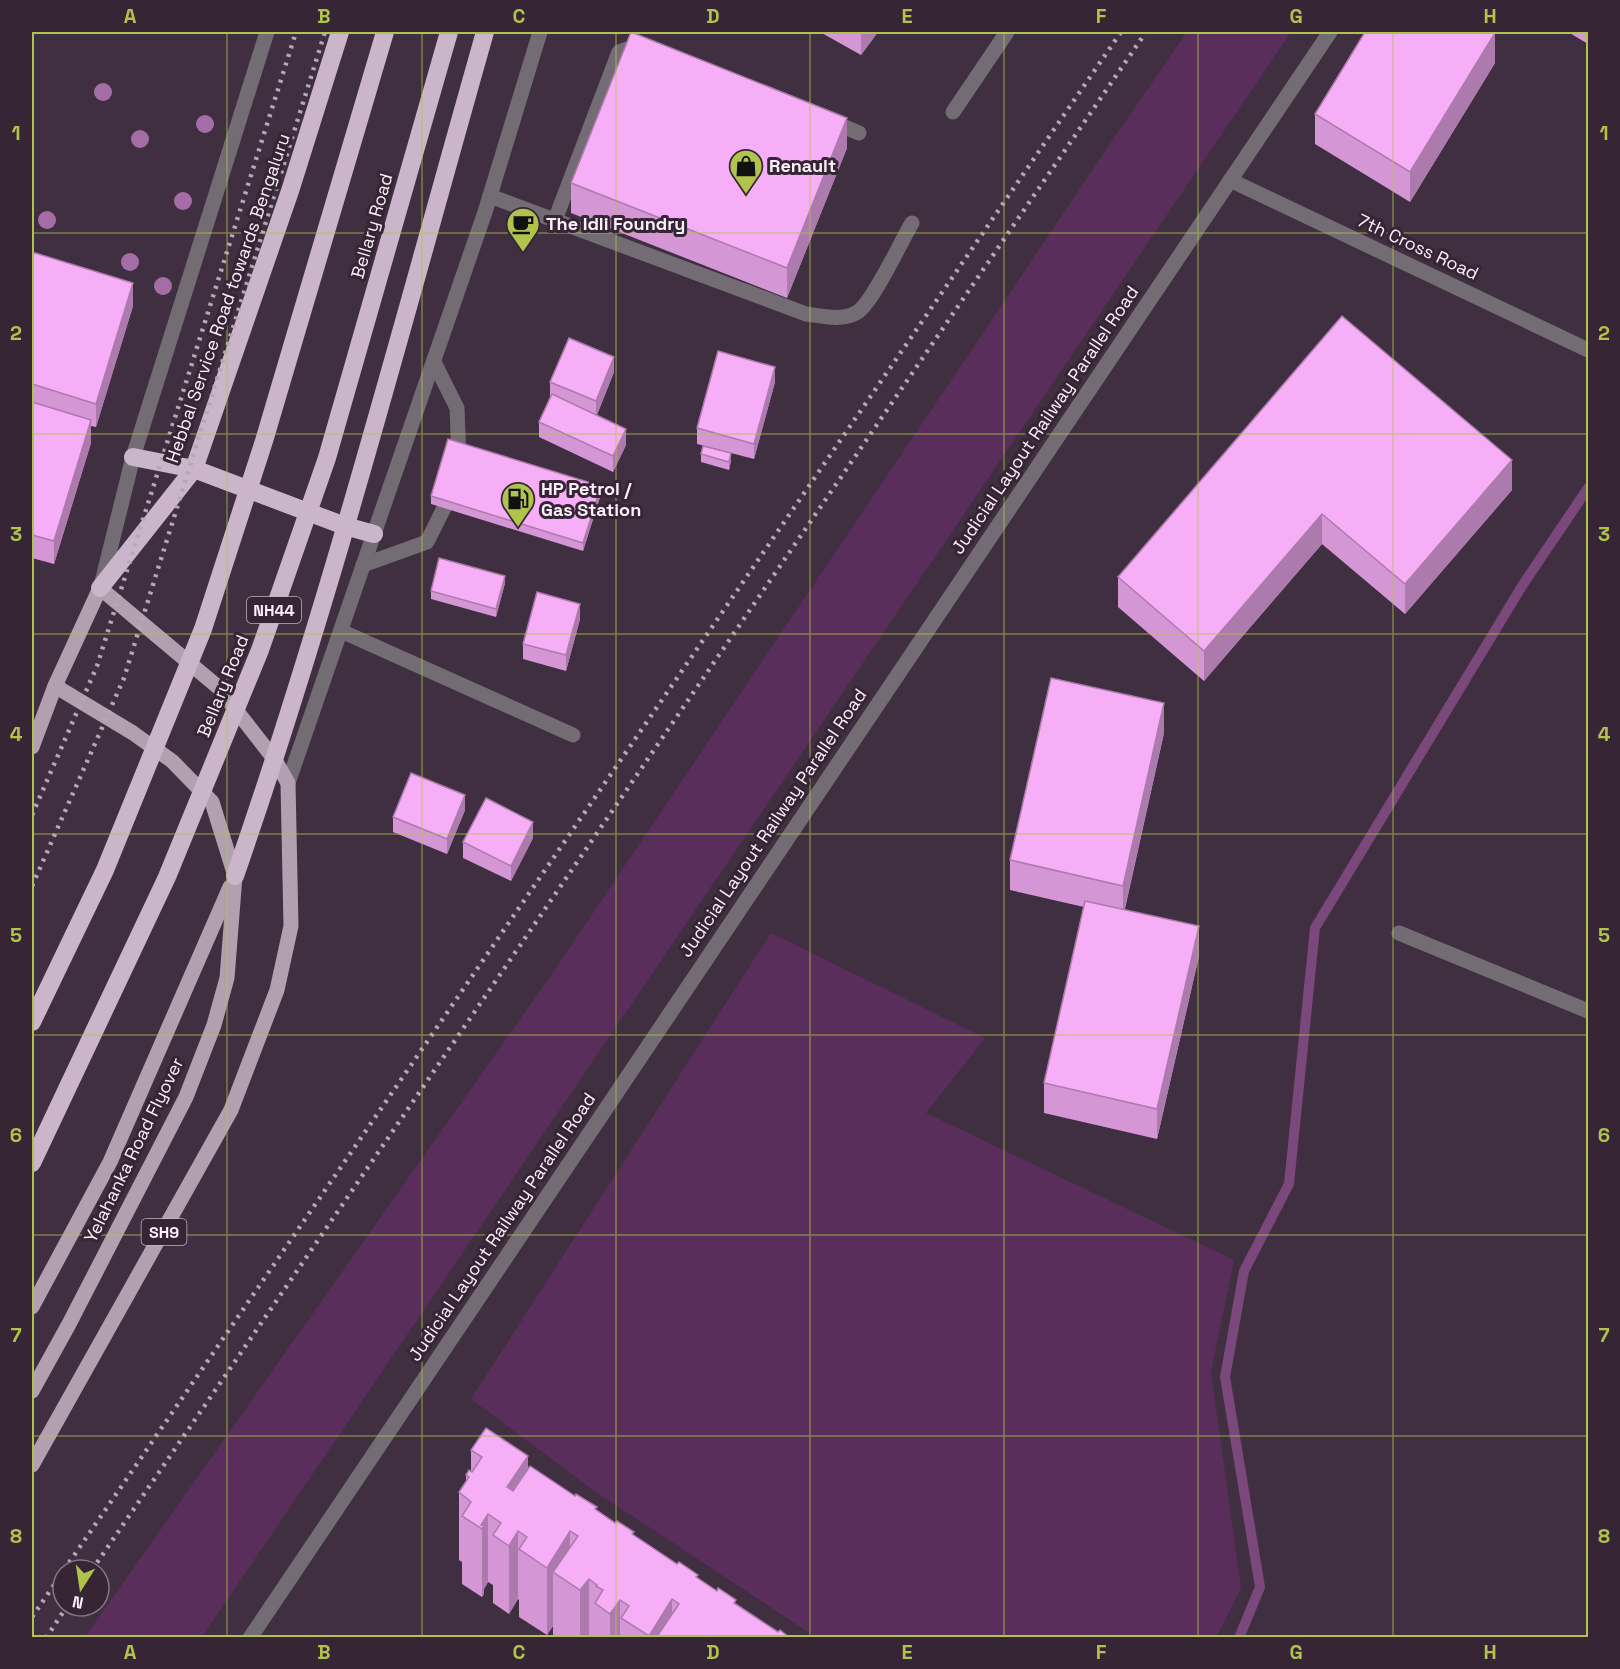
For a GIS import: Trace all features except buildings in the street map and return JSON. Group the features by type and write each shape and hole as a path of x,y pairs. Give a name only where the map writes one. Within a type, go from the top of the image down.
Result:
{"highway":[{"name":"Hebbal Service Road towards Bengaluru","path":"100,588 194,469 291,191 340,32"},
{"path":"32,1022 105,870 203,629 264,441 385,32"},
{"name":"Bellary Road","path":"32,1163 167,877 260,650 327,458 449,32"},
{"path":"235,876 275,760 345,526 485,32"},
{"path":"133,457 194,469 345,526 374,534"}],"main road":[{"path":"32,747 55,686 100,588 218,687 275,760"},
{"name":"SH9","path":"55,686 133,733 172,761 212,802 235,876"},
{"name":"SH9","path":"32,1465 231,1110 277,990 291,926 288,783 275,760"},
{"path":"32,1307 110,1162 235,876"},
{"name":"Yelahanka Road Flyover","path":"32,1391 69,1324 190,1086 214,1025 227,978 235,876"}],"street":[{"path":"100,588 133,457 267,32"},
{"path":"288,783 490,196 540,32"},
{"path":"953,112 1007,32"},
{"name":"Judicial Layout Railway Parallel Road","path":"250,1638 1330,32"},
{"path":"555,220 619,52 634,48 651,50"},
{"path":"816,115 860,133"},
{"name":"7th Cross Road","path":"1230,180 1588,350"},
{"path":"490,196 806,315 826,317 846,317 858,312 868,301 912,223"},
{"path":"363,565 427,542 446,504 459,459 457,408 434,362"},
{"path":"341,631 573,735"},
{"path":"1399,933 1588,1011"}],"shaded area":[{"path":"1187,32 1291,32 202,1637 85,1637 98,1618 111,1618 111,1600 554,971"},
{"path":"771,933 985,1038 926,1113 1234,1260 1211,1372 1241,1588 1217,1637 816,1637 593,1490 471,1399"}],"waterway":[{"path":"1239,1638 1260,1587 1225,1377 1244,1271 1289,1184 1315,928 1522,586 1588,488"}],"railway":[{"path":"32,815 97,666 296,32"},
{"path":"32,886 124,678 325,32"},
{"path":"72,1558 1121,32"},
{"path":"100,1558 1146,32"},
{"path":"32,1617 51,1589"},
{"path":"46,1638 59,1618"}],"place":[{"name":"Renault","path":"746,195"},
{"name":"The Idli Foundry","path":"523,253"},
{"name":"HP Petrol / Gas Station","path":"518,528"}]}
